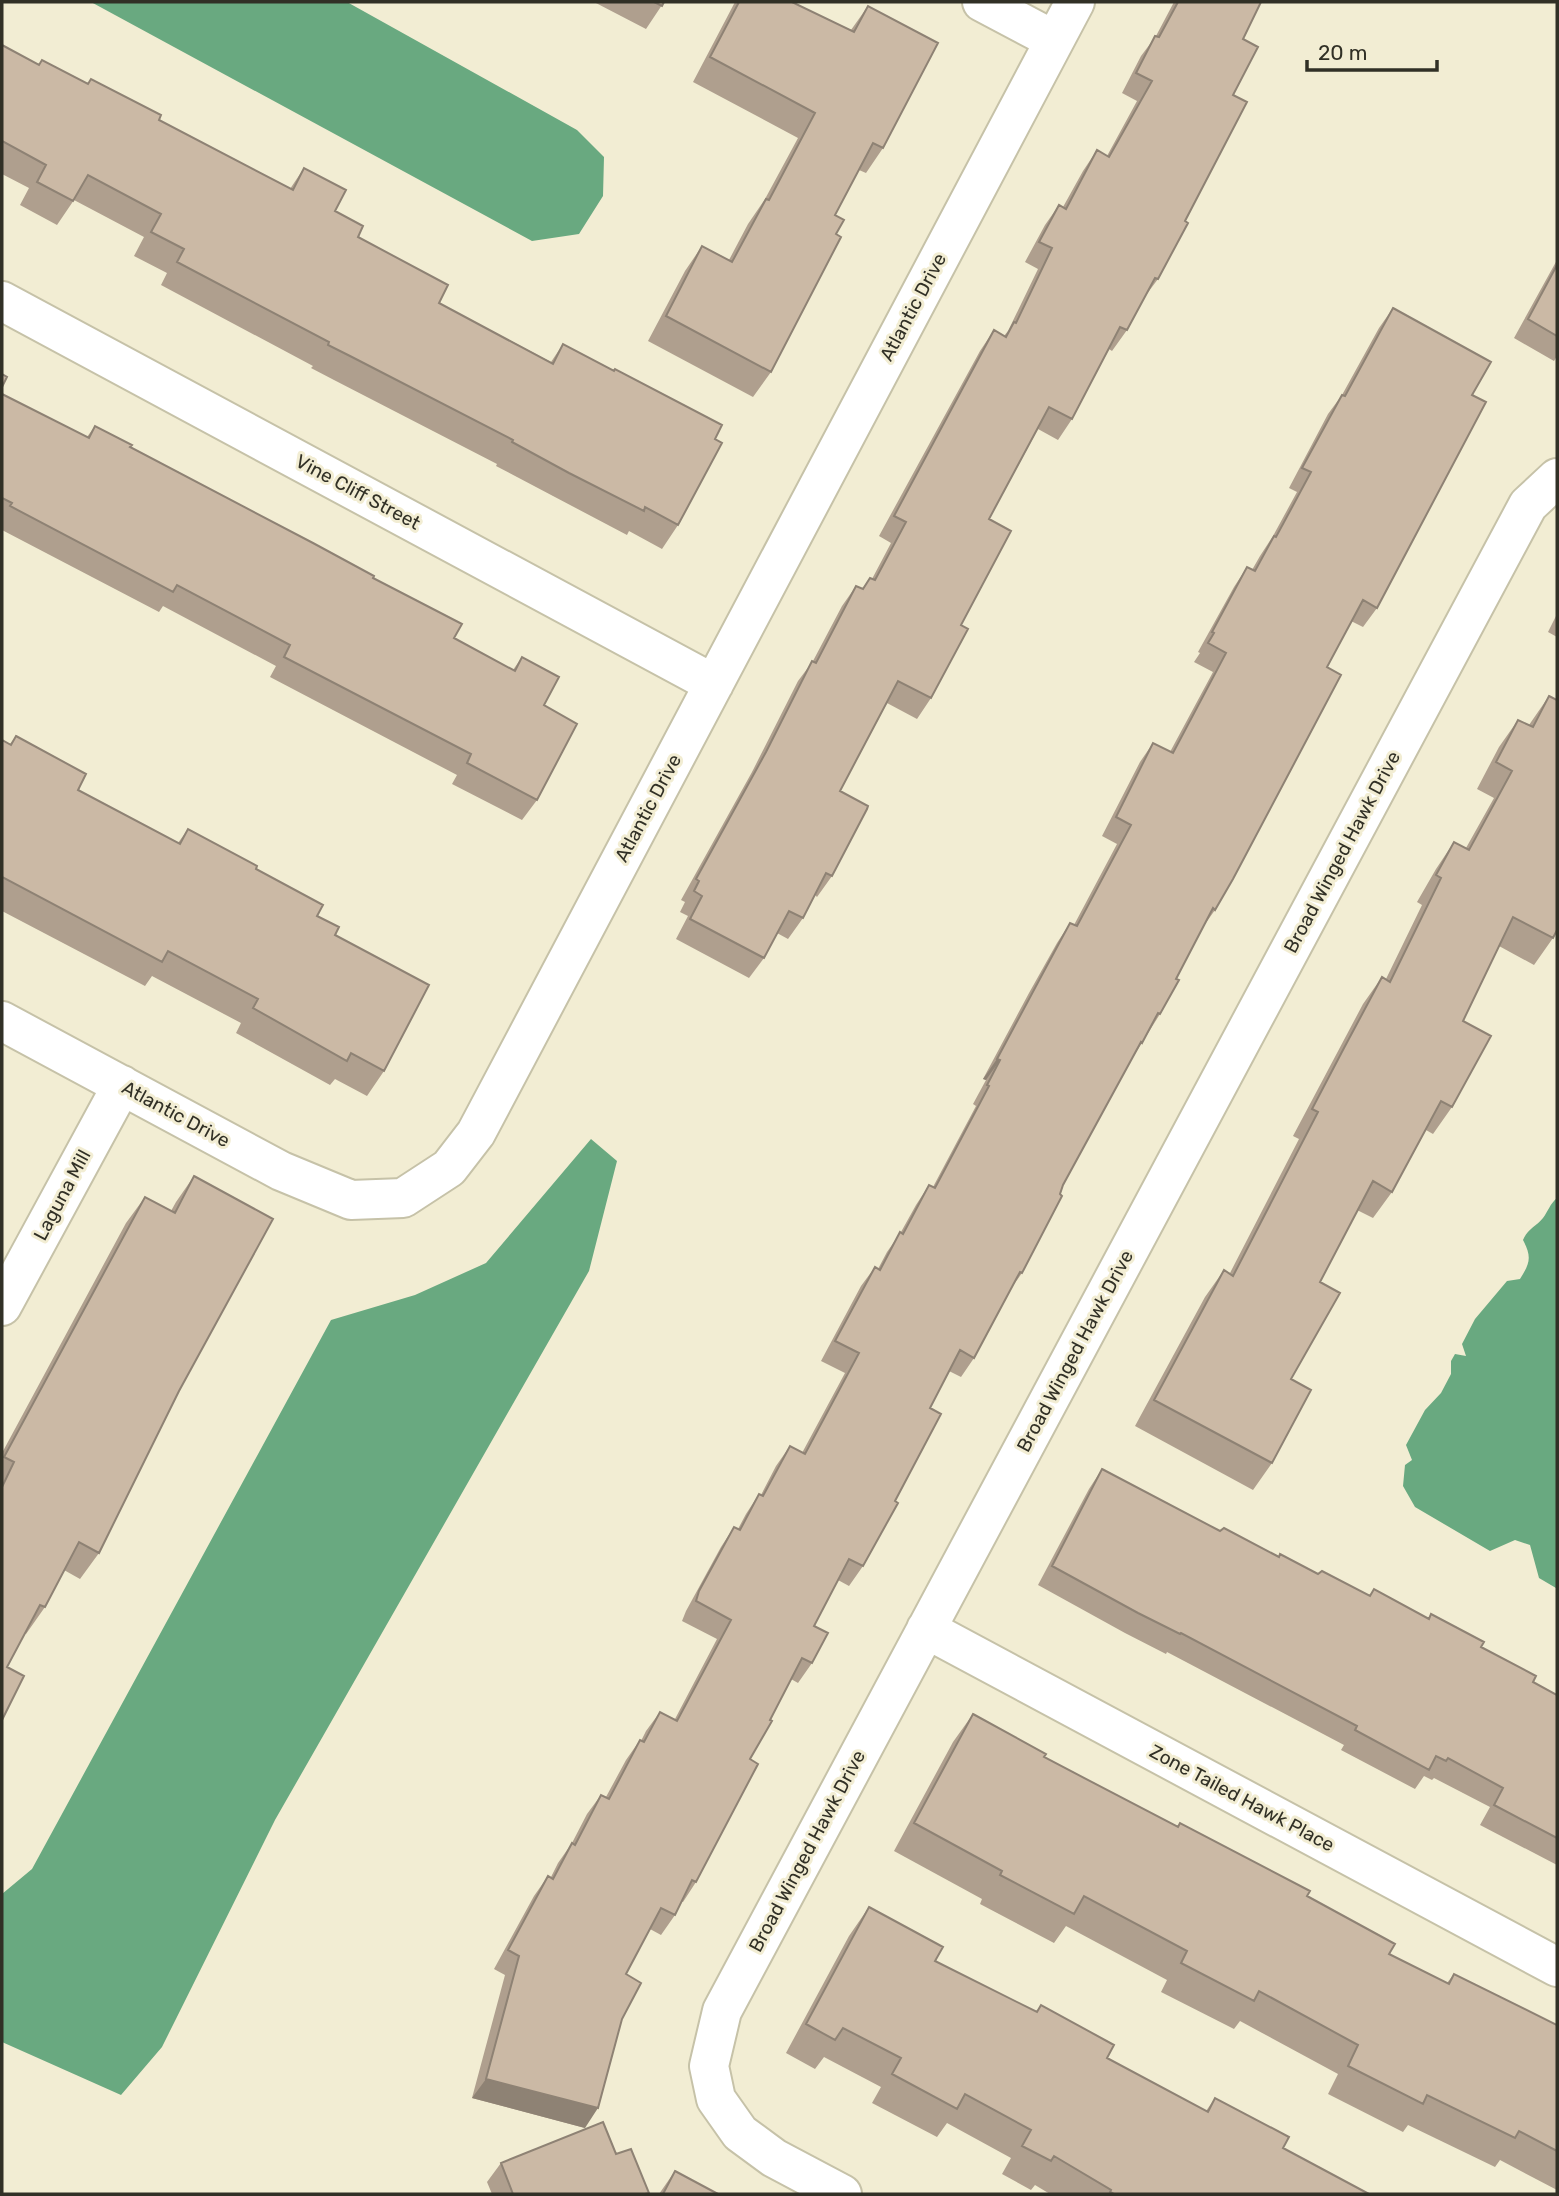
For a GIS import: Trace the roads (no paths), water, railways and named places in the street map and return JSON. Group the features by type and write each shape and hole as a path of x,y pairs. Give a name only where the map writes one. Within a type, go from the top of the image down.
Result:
{"street":[{"path":"982,2 1054,40"},
{"name":"Atlantic Drive","path":"2,1021 281,1171 351,1200 403,1198 449,1168 476,1133 1075,2"},
{"name":"Vine Cliff Street","path":"2,301 714,684"},
{"name":"Broad Winged Hawk Drive","path":"842,2194 774,2158 740,2133 716,2099 709,2066 722,2011 1528,505 1557,478"},
{"name":"Laguna Mill","path":"2,1306 122,1085"},
{"name":"Zone Tailed Hawk Place","path":"926,1629 1557,1967"}]}
